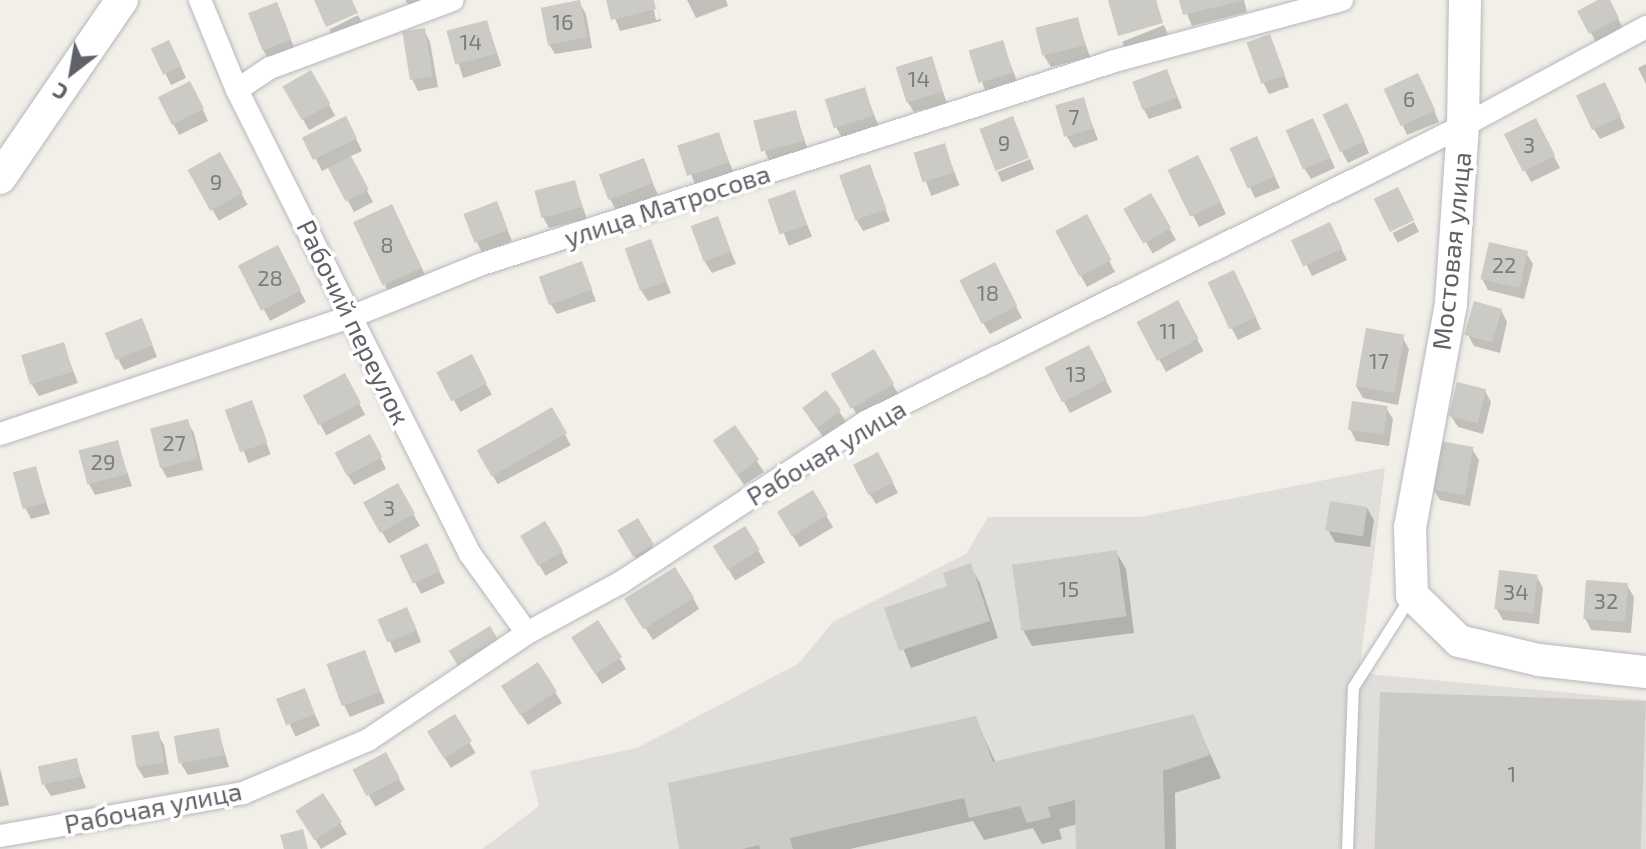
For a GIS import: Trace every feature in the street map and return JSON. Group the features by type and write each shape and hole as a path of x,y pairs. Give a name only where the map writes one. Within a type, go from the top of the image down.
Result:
{"street":[{"path":"0,178 122,0"},
{"name":"Рабочий переулок","path":"200,0 237,90 470,554 527,633"},
{"path":"237,90 270,68 453,0"},
{"name":"улица Матросова","path":"0,434 353,316 479,265 1118,60 1342,0"},
{"name":"Мостовая улица","path":"1412,595 1410,527 1451,304 1463,126 1465,0"},
{"name":"Рабочая улица","path":"0,836 243,793 368,740 527,633 620,583 866,422 1463,126 1646,27"},
{"path":"1412,595 1459,641 1539,660 1646,672"}],"lane":[{"path":"1347,849 1353,687 1412,595"}],"shaded area":[{"path":"1385,468 1359,673 1646,700 1646,849 482,849 539,806 530,771 637,748 798,664 833,622 966,554 988,517 1140,517"}],"building":[{"path":"314,0 352,0 358,13 326,27"},
{"path":"580,0 587,37 548,45 541,8"},
{"path":"606,0 654,0 656,9 611,20"},
{"path":"1108,0 1156,0 1163,23 1118,36"},
{"path":"1179,0 1241,0 1241,1 1183,15"},
{"path":"1598,0 1610,0 1619,18 1589,34 1577,11"},
{"path":"277,2 291,39 262,50 248,13"},
{"path":"1078,17 1085,45 1042,56 1035,28"},
{"path":"487,20 496,54 455,65 446,31"},
{"path":"425,28 433,76 410,80 402,32"},
{"path":"1270,34 1285,75 1262,84 1247,43"},
{"path":"169,40 181,66 163,75 151,48"},
{"path":"1003,40 1013,73 979,83 969,51"},
{"path":"932,56 943,91 906,102 896,67"},
{"path":"1167,69 1177,97 1142,110 1132,82"},
{"path":"311,70 330,104 302,120 282,86"},
{"path":"1418,73 1435,110 1401,126 1384,89"},
{"path":"190,81 204,109 172,125 158,97"},
{"path":"1605,82 1621,116 1592,130 1576,96"},
{"path":"865,87 874,116 834,128 825,99"},
{"path":"1084,97 1093,129 1064,137 1055,105"},
{"path":"1347,103 1365,141 1340,152 1323,114"},
{"path":"796,110 804,141 761,152 753,121"},
{"path":"346,116 357,138 313,160 302,137"},
{"path":"1013,116 1029,158 996,171 979,129"},
{"path":"1313,118 1330,157 1303,169 1286,130"},
{"path":"1536,118 1555,155 1523,172 1504,134"},
{"path":"719,132 729,162 687,176 677,146"},
{"path":"1257,136 1275,176 1247,188 1230,148"},
{"path":"945,143 954,173 923,182 913,153"},
{"path":"220,152 243,193 210,211 188,170"},
{"path":"1198,155 1221,202 1190,217 1167,170"},
{"path":"351,156 369,190 346,202 328,168"},
{"path":"644,158 653,183 608,200 599,174"},
{"path":"870,164 886,209 855,220 839,175"},
{"path":"575,180 582,207 542,218 534,191"},
{"path":"1398,187 1414,220 1390,232 1374,199"},
{"path":"795,190 807,225 780,234 768,199"},
{"path":"1151,193 1171,228 1143,244 1123,209"},
{"path":"497,201 508,230 475,243 463,214"},
{"path":"392,204 422,267 383,286 353,222"},
{"path":"1087,214 1111,260 1080,277 1055,231"},
{"path":"718,216 731,252 704,262 691,226"},
{"path":"1330,222 1342,248 1303,266 1291,240"},
{"path":"651,239 666,281 640,291 625,249"},
{"path":"1489,242 1528,251 1519,288 1480,279"},
{"path":"278,245 301,290 261,311 238,265"},
{"path":"582,261 592,289 549,305 539,277"},
{"path":"995,262 1017,306 982,324 959,280"},
{"path":"1234,270 1256,317 1230,329 1208,282"},
{"path":"1178,300 1199,339 1157,361 1137,322"},
{"path":"1474,301 1502,309 1492,343 1464,335"},
{"path":"142,318 153,345 116,360 105,333"},
{"path":"1366,328 1404,335 1394,393 1356,386"},
{"path":"64,342 73,372 30,385 21,355"},
{"path":"1089,345 1107,380 1062,402 1044,368"},
{"path":"874,349 894,384 851,409 831,374"},
{"path":"472,354 487,383 451,402 436,372"},
{"path":"345,373 361,403 319,426 303,396"},
{"path":"1457,382 1486,389 1478,423 1449,416"},
{"path":"826,390 841,410 817,428 802,408"},
{"path":"252,400 267,442 240,452 225,410"},
{"path":"1352,401 1388,406 1384,435 1348,430"},
{"path":"552,407 567,433 492,476 477,450"},
{"path":"188,419 198,459 160,468 150,428"},
{"path":"735,425 759,459 737,475 713,440"},
{"path":"370,434 382,457 347,476 335,453"},
{"path":"118,440 127,474 87,484 78,451"},
{"path":"1440,441 1473,447 1465,495 1431,489"},
{"path":"878,452 893,482 868,495 853,465"},
{"path":"36,466 46,503 23,509 13,472"},
{"path":"398,483 415,514 380,533 363,502"},
{"path":"813,490 828,515 792,536 777,512"},
{"path":"1330,501 1368,507 1363,537 1325,531"},
{"path":"638,518 654,545 633,557 617,530"},
{"path":"545,521 563,551 538,566 520,536"},
{"path":"745,526 760,550 728,570 713,546"},
{"path":"427,543 440,571 413,584 400,556"},
{"path":"1117,550 1126,616 1021,631 1012,565"},
{"path":"971,563 990,621 899,651 884,608 947,586 943,573"},
{"path":"675,567 694,598 643,629 624,599"},
{"path":"1499,570 1538,575 1533,613 1494,609"},
{"path":"1586,580 1628,583 1625,622 1583,619"},
{"path":"407,607 417,630 387,643 378,620"},
{"path":"598,620 622,657 595,674 571,637"},
{"path":"490,626 499,641 458,665 449,651"},
{"path":"365,650 380,692 342,706 326,664"},
{"path":"538,662 557,691 520,715 501,686"},
{"path":"305,688 315,714 286,725 276,699"},
{"path":"1380,692 1646,701 1641,849 1375,849"},
{"path":"455,714 472,741 444,759 427,731"},
{"path":"1194,714 1210,755 1163,771 1165,849 1076,849 1075,800 1048,807 1051,817 1027,823 1020,806 969,818 964,798 790,838 793,849 760,849 759,845 743,849 679,849 668,783 976,716 993,762"},
{"path":"219,728 224,756 179,764 174,736"},
{"path":"159,731 164,763 136,767 131,735"},
{"path":"386,752 400,778 367,796 352,770"},
{"path":"77,758 81,777 42,785 38,766"},
{"path":"323,793 342,822 314,840 295,811"},
{"path":"303,829 308,849 284,849 280,835"}]}
